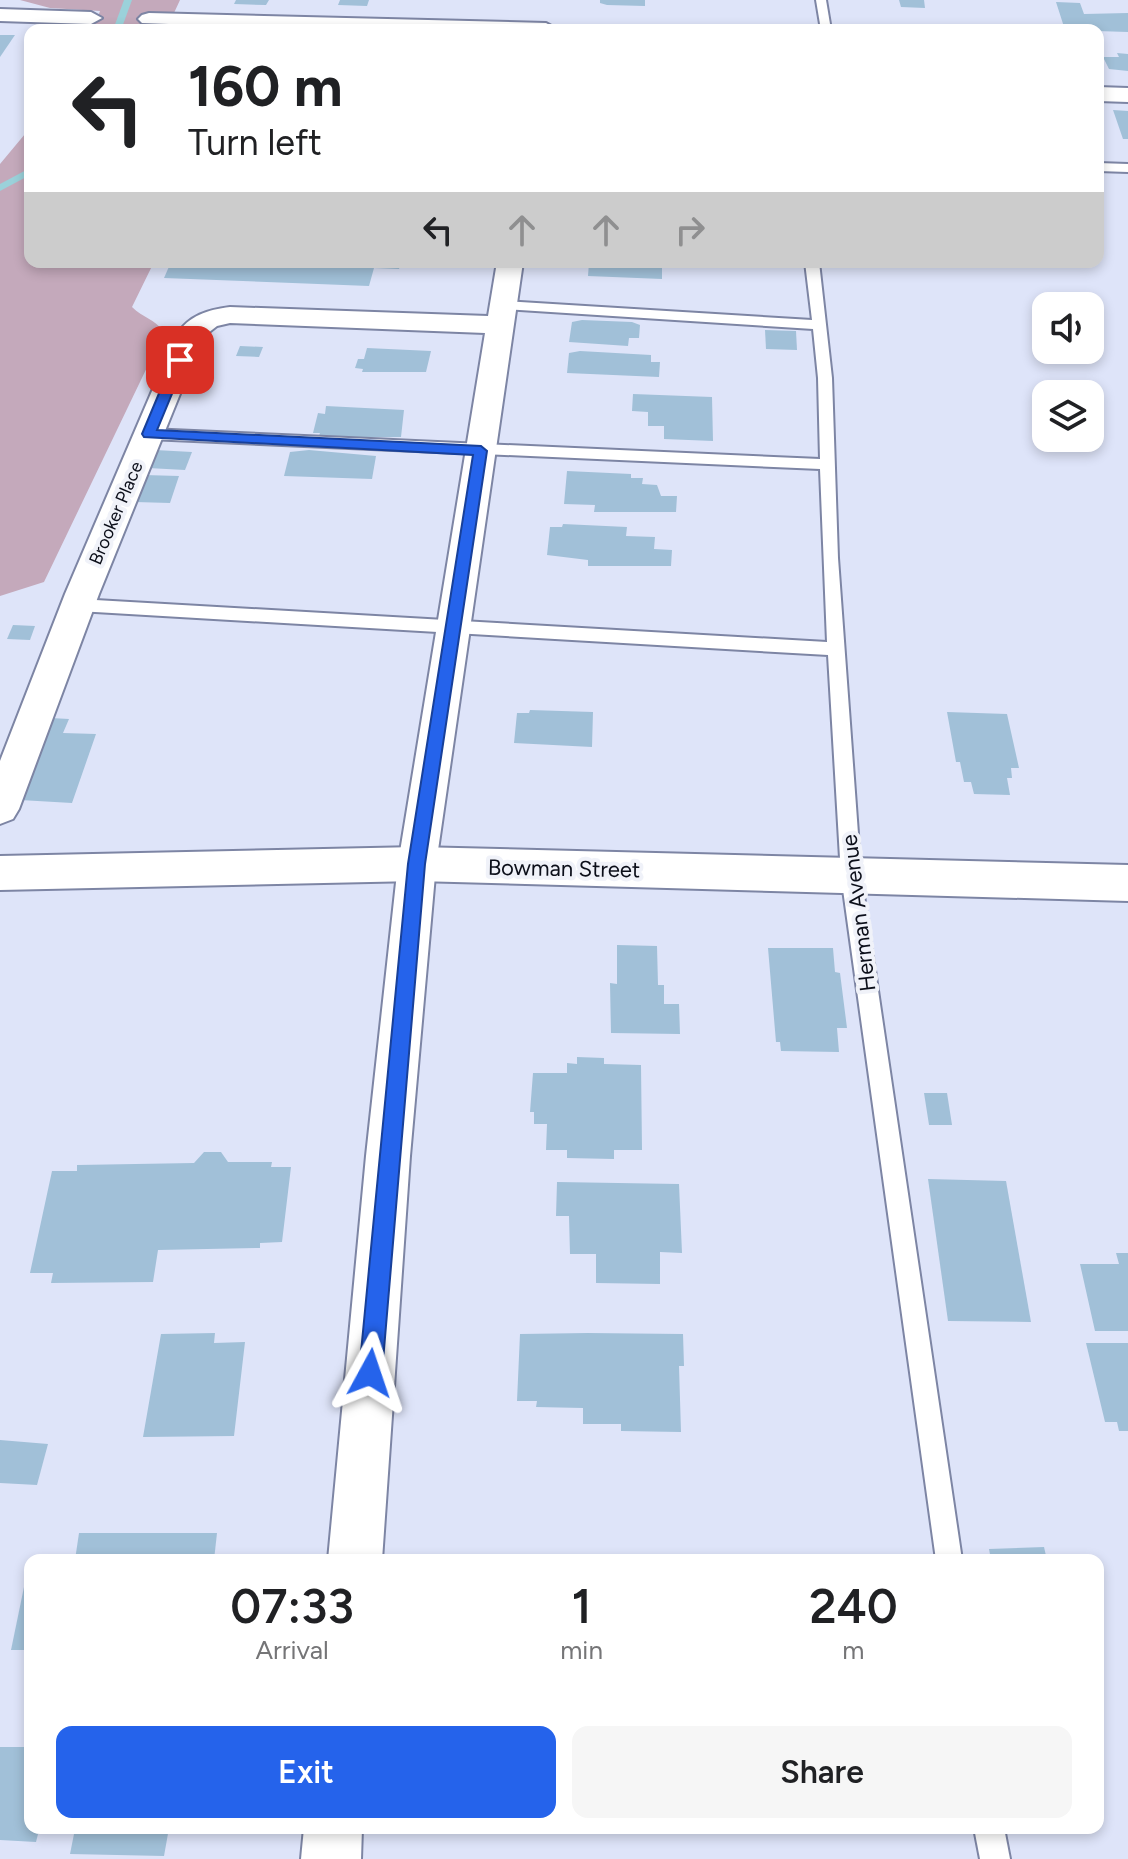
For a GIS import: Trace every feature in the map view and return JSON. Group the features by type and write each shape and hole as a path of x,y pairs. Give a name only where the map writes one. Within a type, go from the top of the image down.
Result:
{"street":[{"path":"0,15 91,18"},
{"path":"149,19 481,24"},
{"path":"1104,94 1128,95"},
{"path":"355,1554 387,1171 417,864 509,268"},
{"name":"Brooker Place","path":"0,809 78,605 190,335 198,325 211,317 501,315"},
{"name":"Bowman Street","path":"0,873 417,864 1128,883"},
{"path":"331,1859 333,1834"}],"lane":[{"path":"821,0 825,24"},
{"path":"1104,167 1128,168"},
{"name":"Herman Avenue","path":"813,268 820,325 851,875 948,1554"},
{"path":"501,315 820,325"},
{"path":"149,434 827,464"},
{"path":"78,605 836,649"},
{"path":"990,1834 995,1859"}],"shaded area":[{"path":"20,0 180,0 169,24 95,24 100,11 50,8"},
{"path":"24,135 24,268 151,268 132,307 164,332 44,582 0,596 0,164"}],"building":[{"path":"236,0 269,0 266,5 234,4"},
{"path":"340,0 369,0 367,6 338,5"},
{"path":"600,0 645,0 645,6 607,5 600,3"},
{"path":"899,0 924,0 925,8 901,7"},
{"path":"1056,2 1080,3 1084,14 1128,13 1128,32 1104,31 1104,24 1063,24"},
{"path":"0,35 15,35 0,57"},
{"path":"1117,53 1128,54 1128,71 1109,69 1104,59 1119,57"},
{"path":"1113,110 1128,111 1128,139 1123,139"},
{"path":"168,268 374,268 369,286 164,278"},
{"path":"589,268 662,268 662,279 588,276"},
{"path":"572,322 632,322 640,325 639,338 629,338 628,346 569,342"},
{"path":"765,330 796,331 797,350 766,349"},
{"path":"240,346 263,347 259,357 236,356"},
{"path":"367,348 431,351 426,372 362,372 363,369 355,368 358,359 364,359"},
{"path":"569,353 651,355 651,362 660,362 659,377 567,373"},
{"path":"633,394 712,397 713,441 664,439 664,426 648,426 648,412 632,411"},
{"path":"326,406 404,410 401,437 318,438 320,433 313,433 318,413 325,414"},
{"path":"155,450 192,452 185,470 148,468"},
{"path":"309,450 376,456 372,479 284,476 290,452"},
{"path":"567,471 631,474 631,478 643,478 642,484 657,485 661,496 677,496 676,512 594,512 595,505 564,504"},
{"path":"144,475 179,476 170,503 135,502"},
{"path":"563,524 627,527 626,536 655,537 654,549 672,550 671,566 588,566 588,560 547,555 550,527 562,527"},
{"path":"13,625 35,626 30,640 7,639"},
{"path":"530,710 593,712 592,747 514,743 517,713 529,713"},
{"path":"947,712 1007,714 1019,768 1011,768 1012,778 1007,778 1010,795 974,794 971,782 964,782 960,762 956,762"},
{"path":"51,718 69,719 63,733 96,734 72,803 20,800"},
{"path":"617,945 657,946 658,985 664,985 664,1004 679,1004 680,1034 611,1033 610,983 617,984"},
{"path":"768,948 833,948 835,972 840,973 847,1028 837,1028 839,1052 781,1051 780,1042 776,1042"},
{"path":"577,1057 604,1058 604,1064 641,1065 642,1150 614,1150 614,1159 567,1158 567,1150 546,1150 547,1124 534,1124 534,1112 530,1112 533,1073 567,1073 567,1063 577,1064"},
{"path":"924,1093 947,1093 952,1125 929,1125"},
{"path":"204,1152 221,1152 228,1162 272,1162 271,1167 291,1167 282,1242 260,1243 260,1248 158,1250 153,1282 51,1283 53,1273 30,1273 52,1171 77,1171 77,1165 194,1163"},
{"path":"928,1179 1006,1181 1031,1322 948,1321"},
{"path":"557,1182 679,1184 682,1253 660,1252 660,1284 596,1283 596,1254 570,1254 569,1216 556,1216"},
{"path":"1116,1253 1128,1253 1128,1331 1095,1331 1080,1264 1119,1264"},
{"path":"215,1333 214,1343 245,1342 234,1436 143,1437 161,1334"},
{"path":"520,1334 683,1334 684,1366 679,1366 681,1432 621,1431 621,1424 583,1424 583,1408 536,1407 537,1401 517,1401"},
{"path":"1086,1343 1128,1343 1128,1431 1119,1431 1117,1422 1105,1422"},
{"path":"0,1440 48,1444 37,1485 0,1483"},
{"path":"79,1533 217,1533 215,1554 76,1554"},
{"path":"1044,1547 1046,1554 990,1554 989,1549"},
{"path":"24,1587 24,1650 11,1650"},
{"path":"0,1747 24,1747 24,1834 38,1834 36,1842 0,1840"},
{"path":"74,1834 168,1834 164,1856 70,1854"}],"waterway":[{"path":"119,24 128,0"},
{"path":"0,188 24,174"}],"route":[{"path":"180,360 149,434 481,451 417,864 370,1373"}]}
